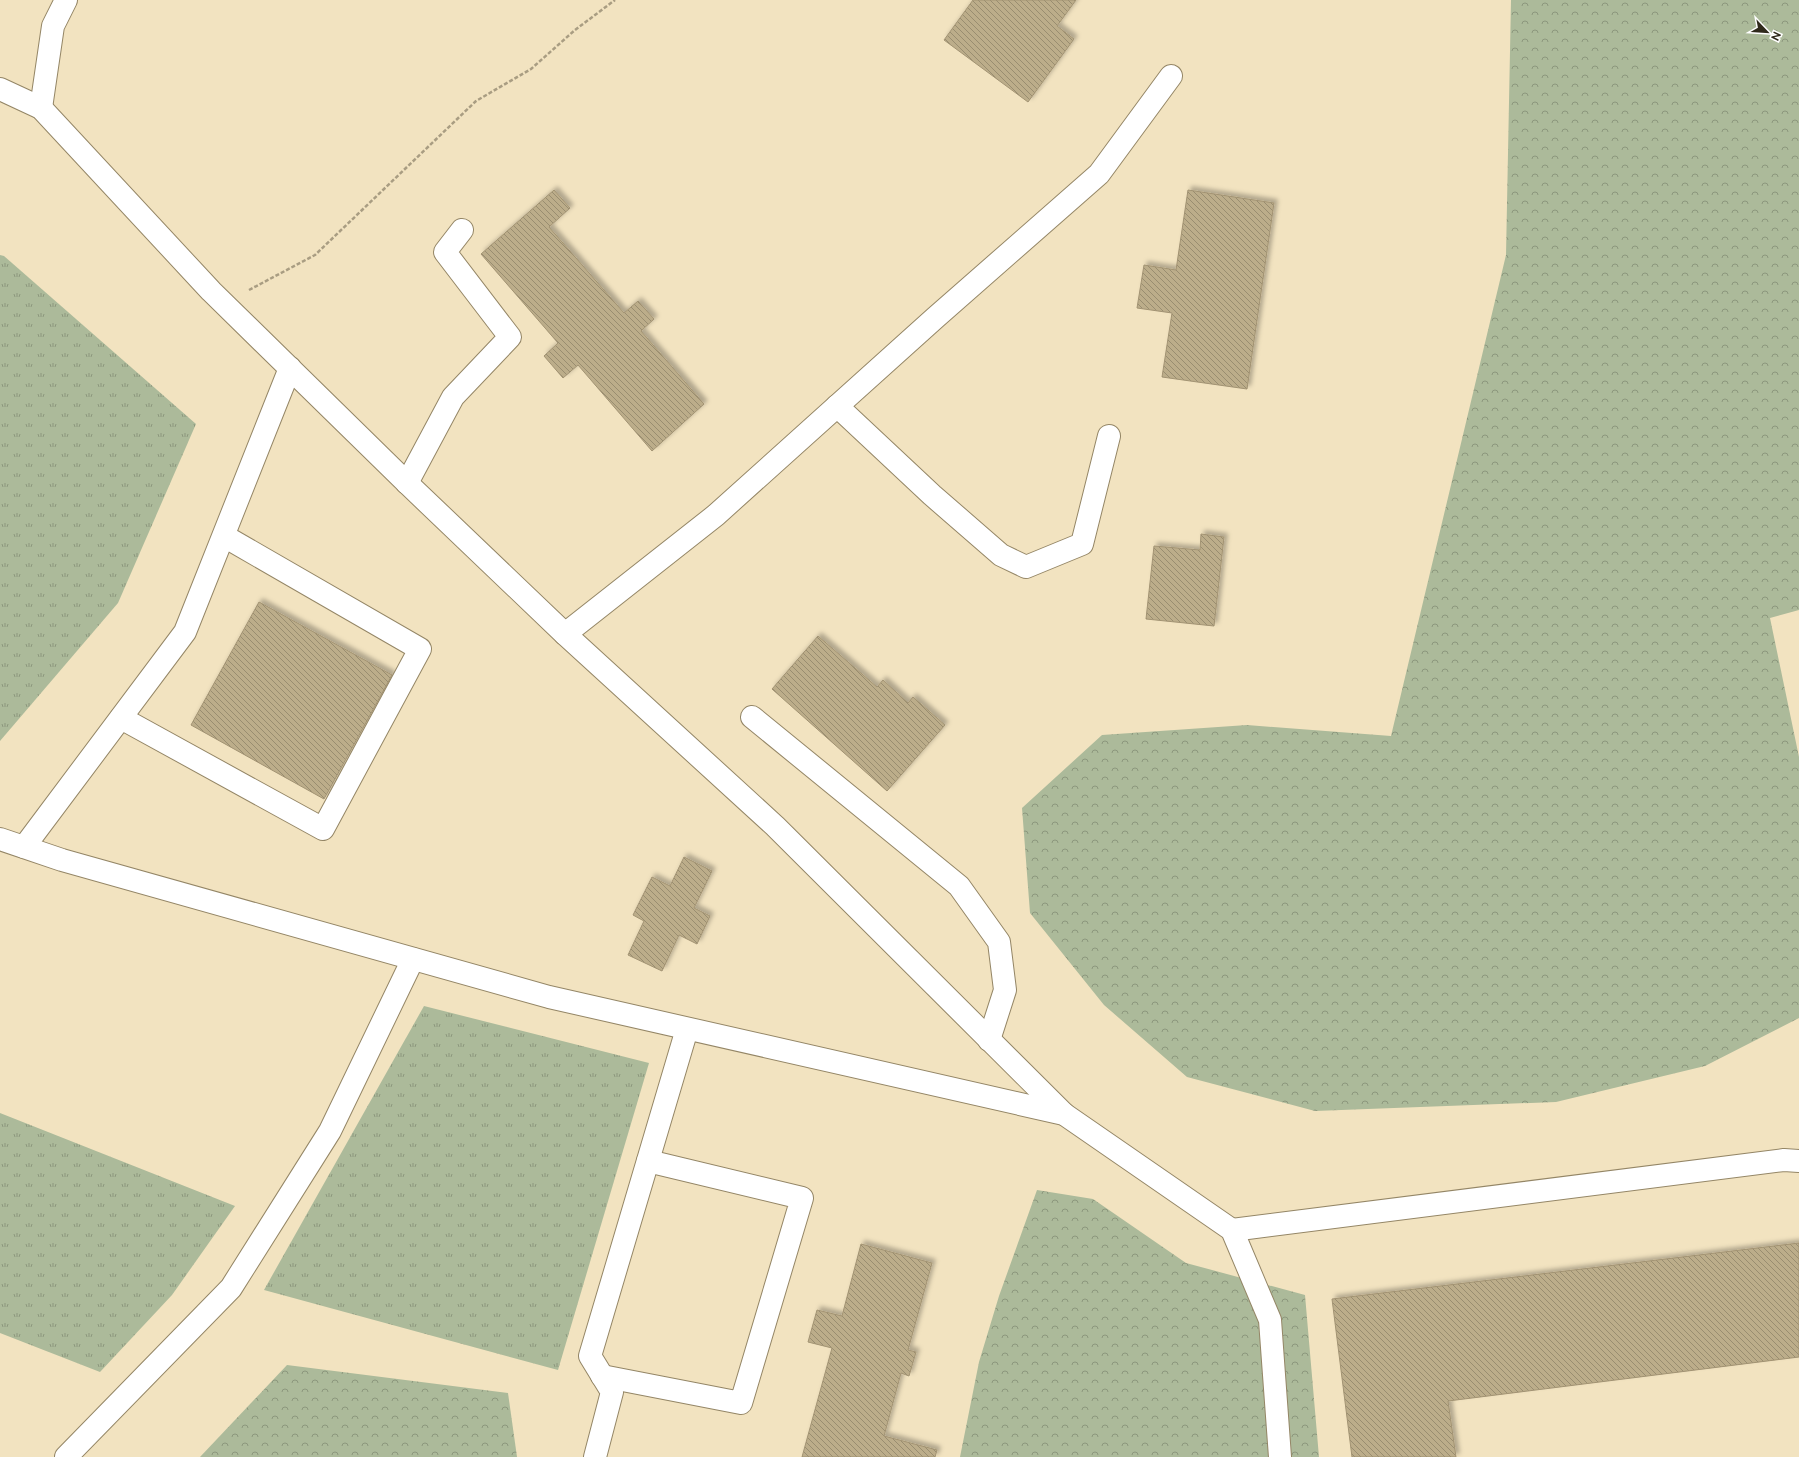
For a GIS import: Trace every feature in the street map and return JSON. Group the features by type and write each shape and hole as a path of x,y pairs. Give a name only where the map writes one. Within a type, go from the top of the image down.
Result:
{"lane":[{"path":"41,108 53,26 66,0"},
{"path":"565,634 716,515 1099,174 1171,76"},
{"path":"0,90 41,108 224,303 290,368 407,483 565,634 774,826 1064,1114 1232,1230 1270,1320 1280,1457"},
{"path":"407,483 453,397 510,337 444,252 462,230"},
{"path":"24,847 185,632 290,368"},
{"path":"837,406 1001,556 1026,567 1082,544 1109,436"},
{"path":"121,718 323,829 420,649 224,536"},
{"path":"752,716 959,886 999,942 1005,990 989,1040"},
{"path":"0,839 62,860 549,998 1064,1114"},
{"path":"66,1457 231,1288 330,1131 413,959"},
{"path":"595,1457 612,1392 590,1356 686,1028"},
{"path":"1232,1230 1784,1160 1799,1161"},
{"path":"602,1376 741,1403 802,1198 648,1161"}],"path":[{"path":"224,303 316,255 476,101 531,69 575,30 615,0"}],"green space":[{"path":"1511,0 1799,0 1799,610 1770,618 1799,757 1799,1018 1705,1066 1556,1102 1315,1111 1187,1077 1104,1005 1030,913 1022,808 1102,735 1247,725 1391,736 1506,255"},
{"path":"0,255 4,256 196,424 118,603 0,741"},
{"path":"424,1006 649,1063 558,1370 264,1290"},
{"path":"0,1113 235,1206 172,1295 100,1372 0,1333"},
{"path":"1037,1190 1093,1199 1186,1263 1305,1295 1319,1457 960,1457 979,1362 999,1296"},
{"path":"287,1365 508,1393 517,1457 200,1457"}],"building":[{"path":"973,0 1076,0 1057,26 1074,39 1028,102 944,40"},
{"path":"554,190 570,208 549,227 624,313 638,301 654,319 641,331 704,404 652,451 578,365 563,378 544,356 558,343 481,254"},
{"path":"1188,190 1274,203 1247,389 1162,377 1172,313 1137,308 1144,265 1176,270"},
{"path":"1201,534 1224,537 1214,626 1146,619 1154,546 1200,550"},
{"path":"259,602 392,675 324,799 191,725"},
{"path":"818,636 877,687 883,680 908,703 913,697 945,725 887,791 772,689"},
{"path":"684,857 712,871 694,908 710,916 697,944 679,935 662,971 628,955 644,921 633,915 652,877 670,886"},
{"path":"1799,1243 1799,1357 1448,1401 1456,1457 1352,1457 1332,1299"},
{"path":"861,1244 932,1263 908,1350 916,1352 909,1376 901,1373 884,1436 937,1450 935,1457 802,1457 832,1348 808,1342 817,1310 842,1316"}]}
